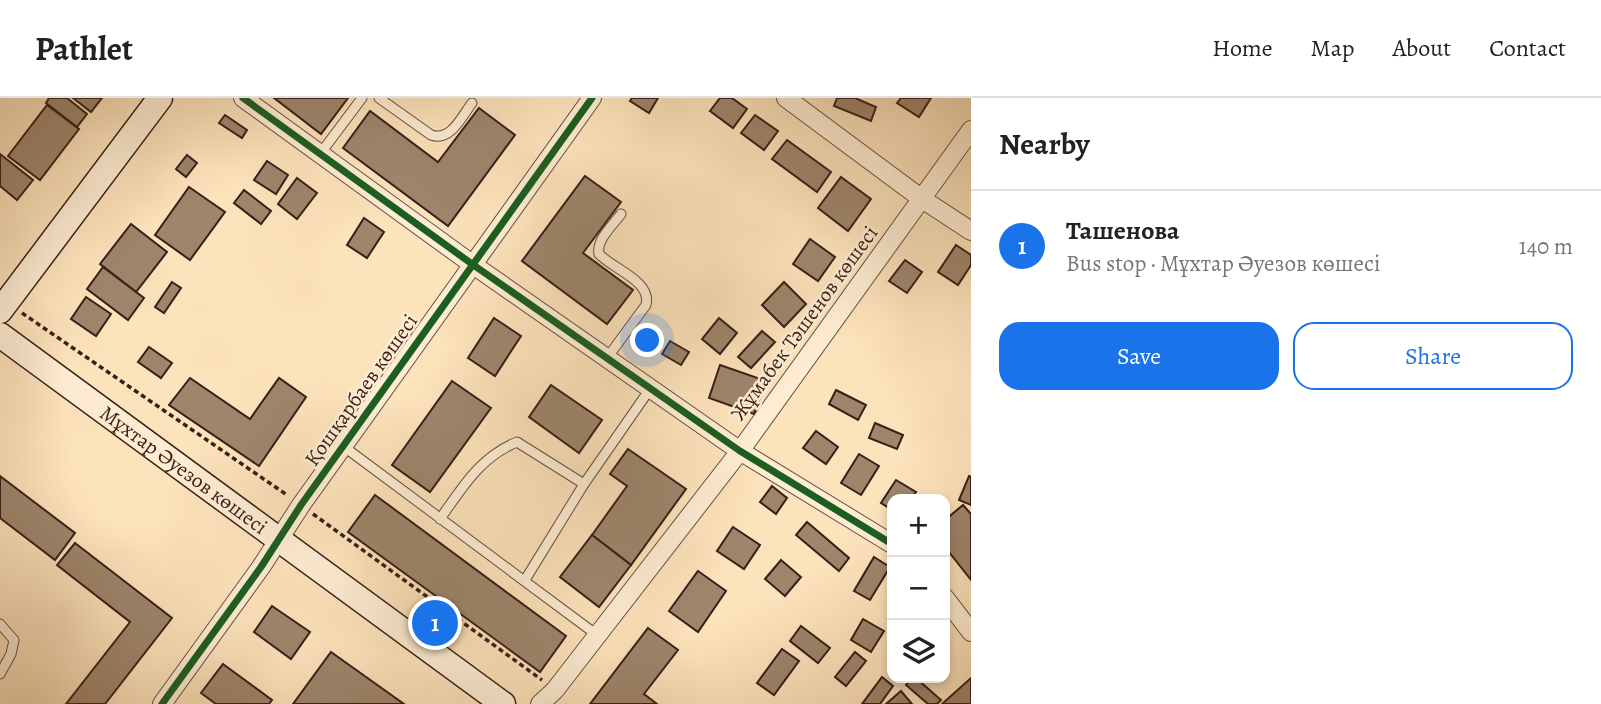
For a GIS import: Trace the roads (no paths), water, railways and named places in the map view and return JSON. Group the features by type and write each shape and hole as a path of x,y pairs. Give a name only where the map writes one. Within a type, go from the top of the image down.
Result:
{"street":[{"path":"0,311 160,98"},
{"path":"243,98 472,264 740,451 887,541"},
{"name":"Қошқарбаев көшесі","path":"162,704 280,539 300,505 592,98"},
{"path":"786,98 922,199 971,231"},
{"name":"Жұмабек Тәшенов көшесі","path":"540,704 555,690 740,451 971,130"},
{"name":"Мұхтар Әуезов көшесі","path":"0,335 503,704"},
{"path":"950,605 971,632"}],"lane":[{"path":"320,154 362,98"},
{"path":"379,98 438,138 449,132 472,103"},
{"path":"607,358 647,300 647,295 640,285 598,254 600,243 621,214"},
{"path":"525,580 584,484 650,388"},
{"path":"440,519 474,472 501,448 517,442 584,484"},
{"path":"343,446 597,635"},
{"path":"0,624 14,640 11,654 0,674"}],"place":[{"name":"Ташенова","path":"435,623"}]}
